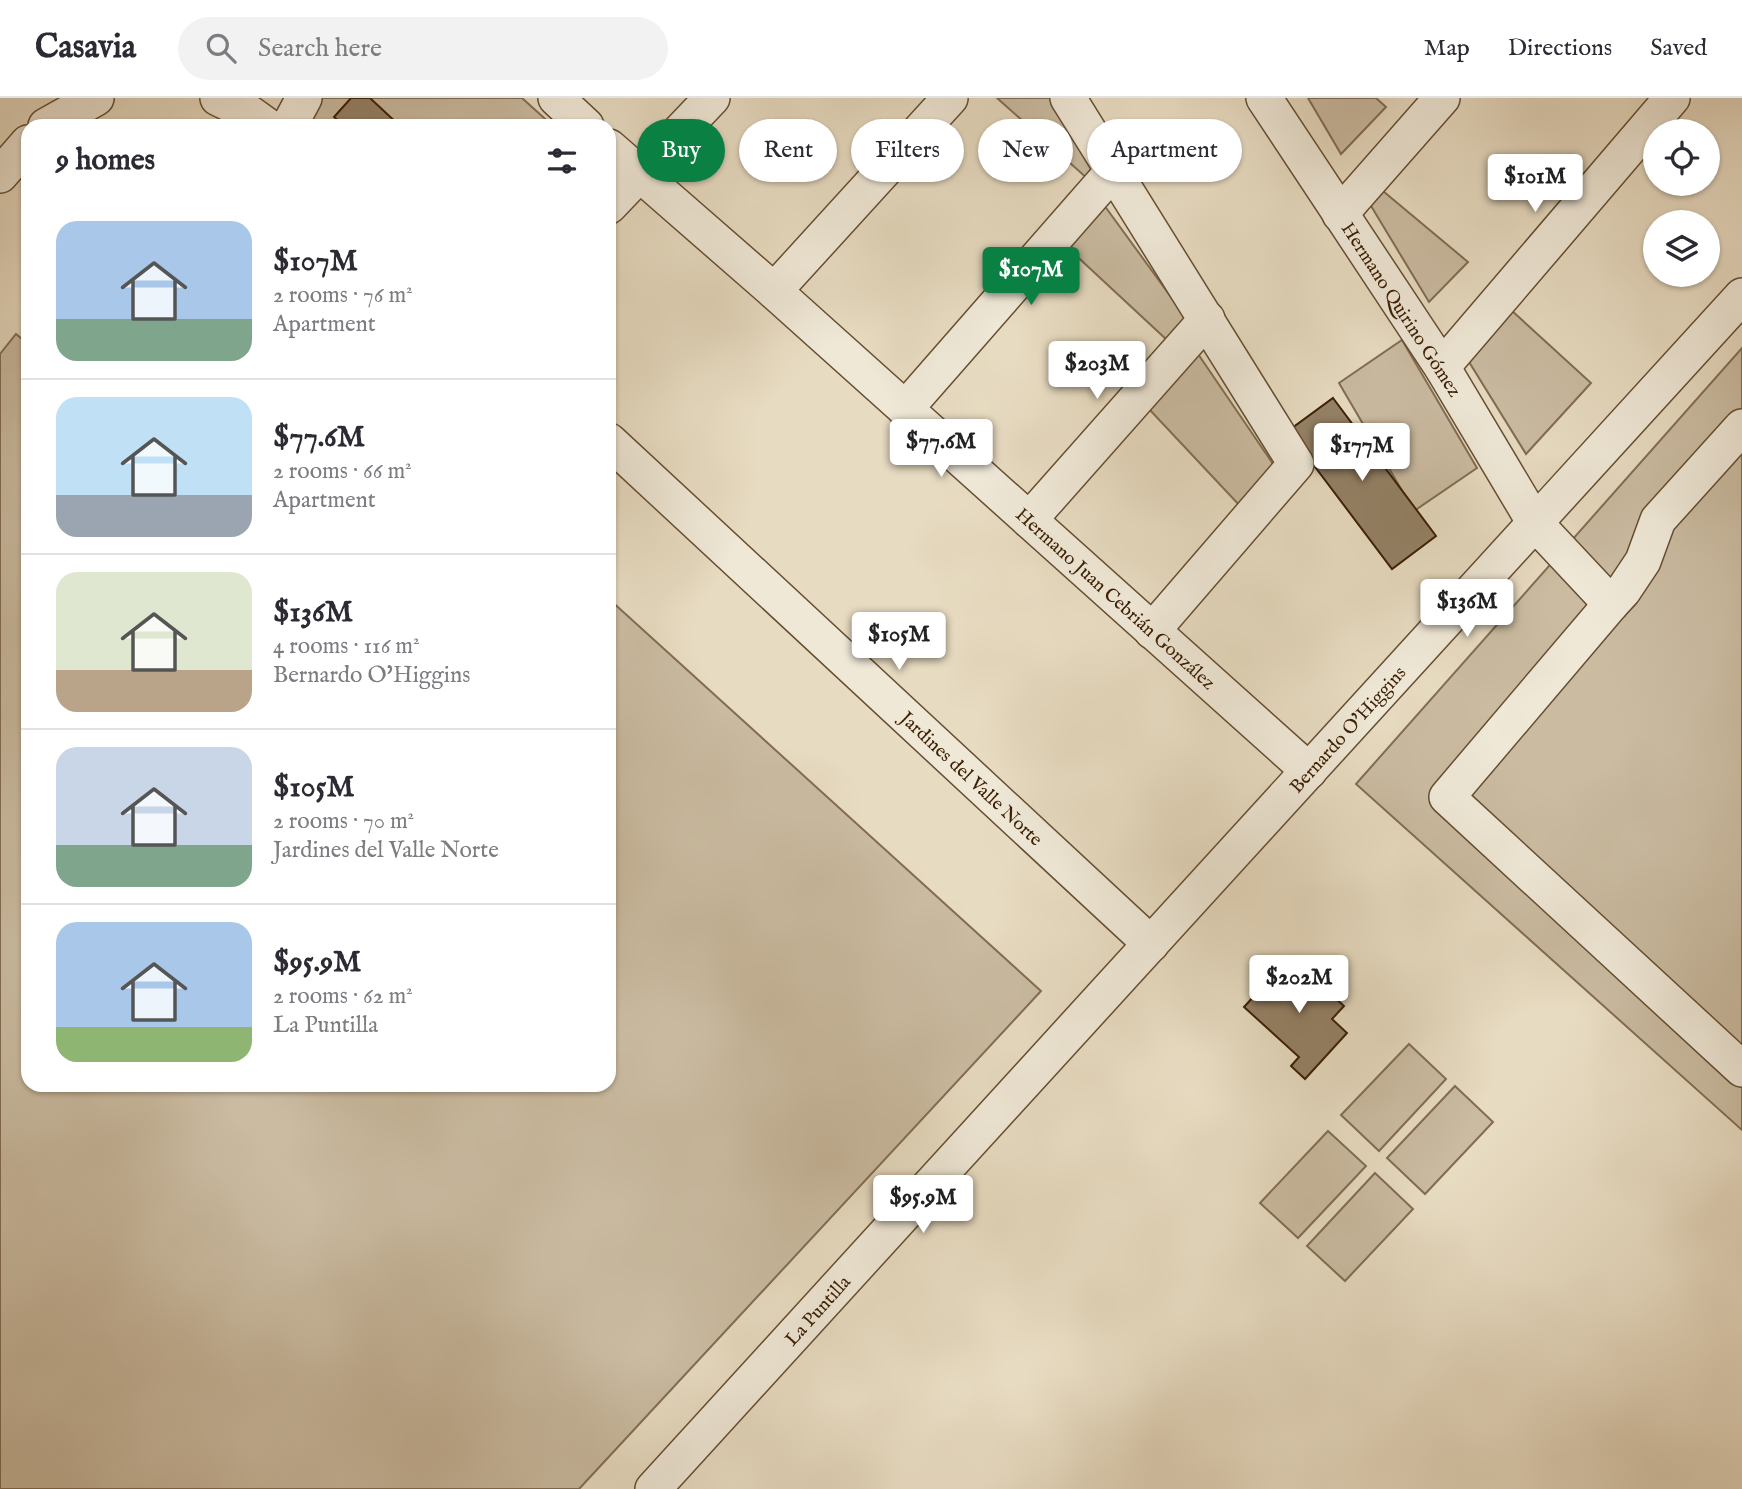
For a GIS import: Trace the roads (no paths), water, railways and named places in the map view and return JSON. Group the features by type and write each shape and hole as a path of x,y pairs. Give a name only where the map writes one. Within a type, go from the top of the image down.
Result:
{"street":[{"path":"58,119 96,98"},
{"path":"218,98 257,119"},
{"path":"293,119 304,98"},
{"path":"556,98 578,119"},
{"path":"692,119 712,98"},
{"path":"774,291 950,98"},
{"path":"1068,98 1087,127"},
{"name":"Hermano Quirino Gómez","path":"1264,98 1442,367 1535,523 1611,604"},
{"path":"1340,214 1442,98"},
{"path":"1442,367 1672,98"},
{"name":"Hermano Juan Cebrián González","path":"616,154 637,173"},
{"path":"11,177 21,157"},
{"path":"616,199 637,177"},
{"name":"Hermano Juan Cebrián González","path":"647,182 774,291 1309,771"},
{"path":"905,409 1104,182"},
{"path":"1123,182 1296,464 1152,631"},
{"name":"Bernardo O'Higgins","path":"1151,944 1742,296"},
{"path":"1029,520 1207,319"},
{"path":"1742,427 1658,520 1643,561 1623,591 1447,797 1742,1069"},
{"name":"Jardines del Valle Norte","path":"616,447 1151,944"},
{"name":"La Puntilla","path":"653,1489 1151,944"}]}
